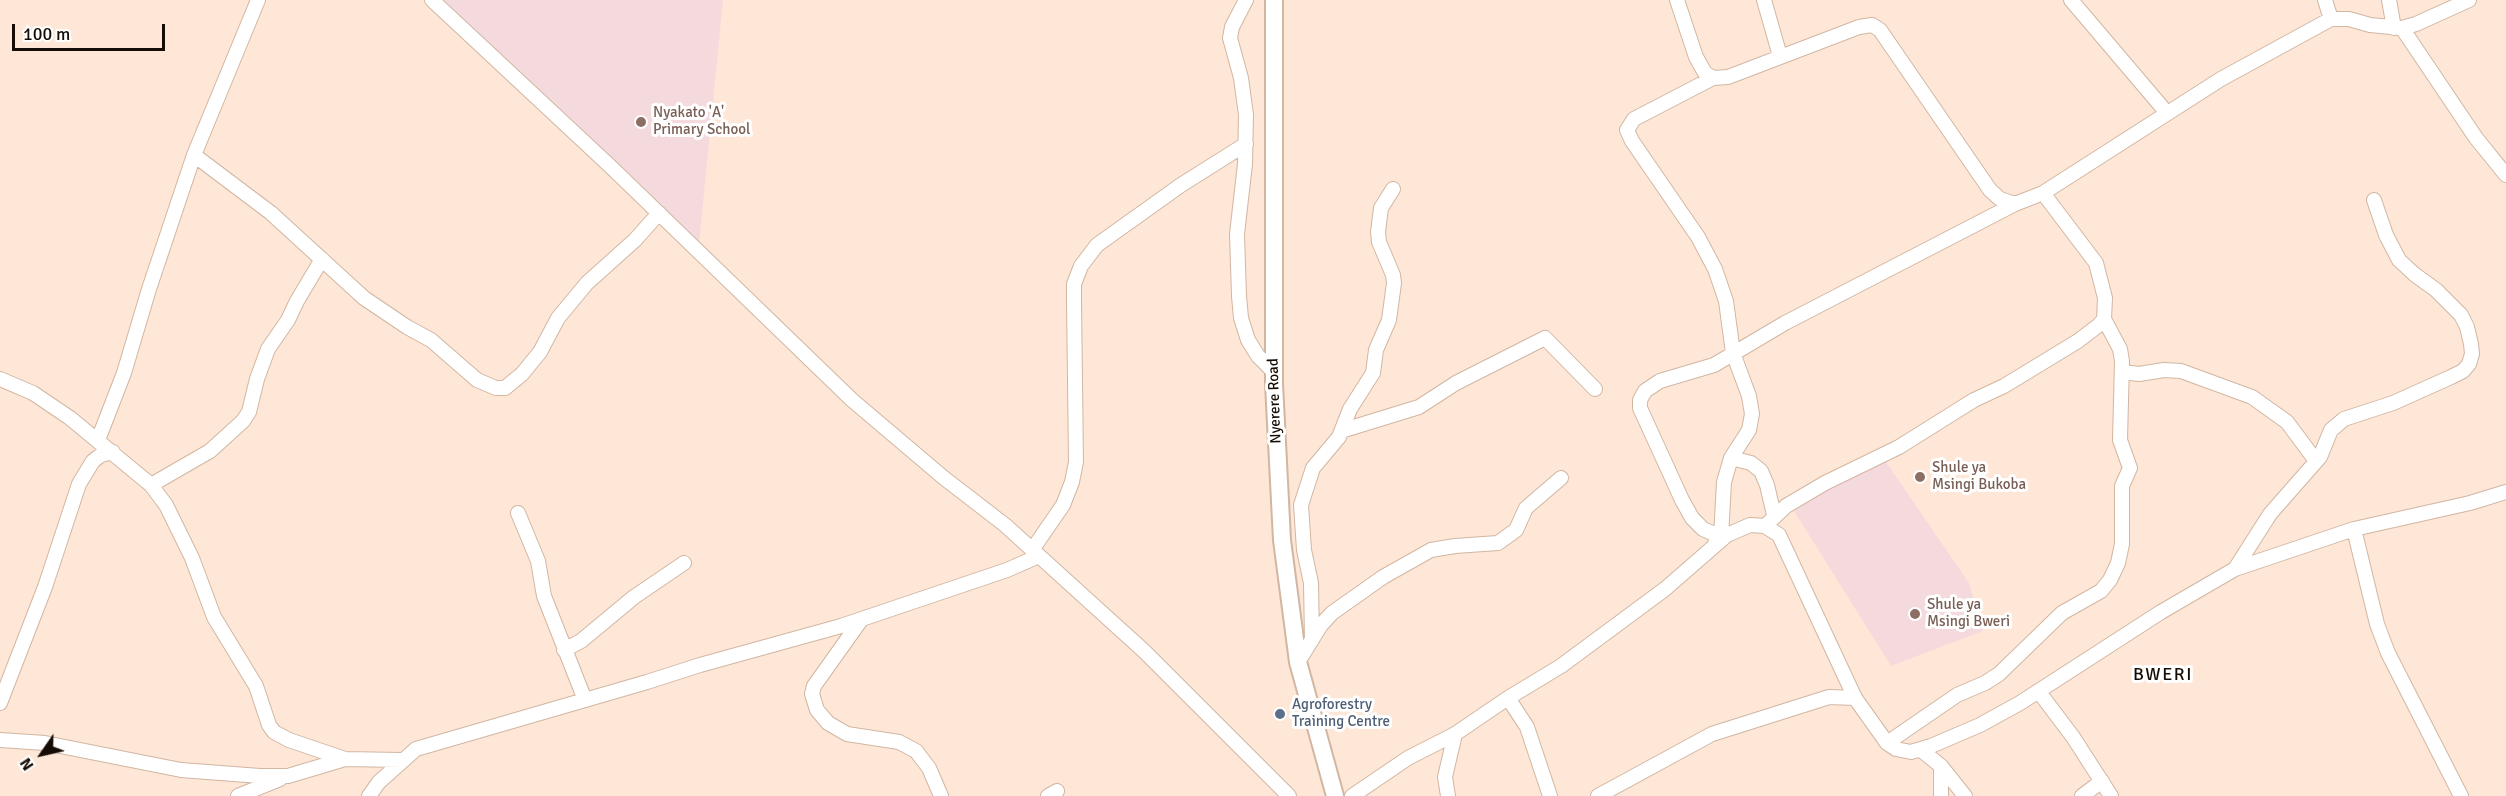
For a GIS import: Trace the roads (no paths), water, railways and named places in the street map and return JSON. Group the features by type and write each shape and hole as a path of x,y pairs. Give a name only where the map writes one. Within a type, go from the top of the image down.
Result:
{"main road":[{"name":"Nyerere Road","path":"1274,0 1274,372 1282,540 1298,662 1335,796"}],"street":[{"path":"98,440 121,383 194,155 258,0"},
{"path":"432,0 659,213 852,400 1035,553 1152,658 1289,796"},
{"path":"1246,0 1232,27 1230,38 1241,78 1246,115 1246,144 1237,234 1241,318 1248,340 1258,356 1274,372"},
{"path":"1677,0 1696,57 1705,73 1713,78"},
{"path":"1764,0 1780,56"},
{"path":"2071,0 2167,112"},
{"path":"2325,0 2331,19"},
{"path":"2389,0 2398,28 2476,138 2506,175"},
{"path":"1721,537 1703,529 1692,518 1651,436 1640,408 1640,400 1645,391 1660,381 1702,370 1785,323 2015,204 2043,193 2167,112 2259,57 2331,19 2349,19 2398,28 2416,24 2469,0"},
{"path":"1352,796 1416,753 1455,734 1561,666 1665,590 1721,537 1724,482 1731,458 1749,430 1752,414 1749,396 1733,353 1726,301 1715,269 1698,237 1632,141 1628,130 1634,119 1713,78 1728,77 1859,27 1872,25 1880,30 1990,190 2000,199 2015,204"},
{"path":"369,796 379,782 401,760 416,749 861,620 1007,570 1035,553 1063,506 1072,482 1076,462 1074,284 1081,266 1097,245 1181,185 1246,144"},
{"path":"194,155 272,213 364,297 407,327 431,340 477,380 496,388 505,388 522,374 534,360 558,318 596,274 635,240 659,213"},
{"path":"1312,640 1311,583 1304,550 1301,505 1313,468 1344,430 1350,409 1372,373 1376,350 1389,320 1393,275 1379,242 1378,232 1381,208 1393,189"},
{"path":"1887,742 1958,695 1985,684 1999,674 2062,613 2101,591 2110,580 2118,563 2122,544 2122,486 2130,468 2120,440 2122,372 2120,349 2104,319 2105,298 2096,263 2043,193"},
{"path":"2235,569 2270,514 2316,461 2331,430 2344,419 2393,403 2463,371 2469,364 2472,354 2467,327 2461,315 2436,290 2399,260 2386,235 2373,200"},
{"path":"151,485 210,451 243,421 249,412 257,379 268,349 288,320 297,300 322,260"},
{"path":"1710,548 1727,535 1769,520 1825,483 1917,437 1974,400 2004,386 2090,334 2104,319"},
{"path":"1344,430 1419,407 1456,383 1545,338 1595,388"},
{"path":"2122,372 2139,374 2164,370 2181,371 2252,398 2287,422 2316,461"},
{"path":"0,379 33,393 98,440 151,485 166,505 192,558 214,617 256,686 269,725 274,732 289,740 345,759"},
{"path":"0,703 45,587 79,484 93,461 100,455 113,452"},
{"path":"1731,458 1751,463 1761,471 1767,485 1769,520 1787,546 1856,698 1887,742 1903,751 1911,752 1921,750 1980,724 2039,692 2161,612 2235,569 2354,529 2469,503 2506,492"},
{"path":"1298,662 1321,625 1332,613 1383,577 1431,550 1455,546 1491,545 1507,537 1520,523 1523,512 1561,478"},
{"path":"518,513 538,561 544,596 585,700"},
{"path":"2354,529 2377,624 2388,653 2461,796"},
{"path":"564,650 581,641 634,597 684,563"},
{"path":"861,620 814,686 812,694 817,710 828,723 847,734 899,742 916,751 929,768 941,796"},
{"path":"2039,692 2073,737 2111,796"},
{"path":"1598,796 1712,734 1829,697 1856,698"},
{"path":"1508,698 1527,727 1550,796"},
{"path":"1448,796 1445,777 1455,734"},
{"path":"1,737 45,743 181,770 288,776"},
{"path":"1921,750 1941,766 1965,796"},
{"path":"238,796 288,776 345,759 401,760"},
{"path":"1941,766 1941,796"},
{"path":"2082,796 2102,781"}],"place":[{"name":"Nyakato 'A' Primary School","path":"641,122"},
{"name":"Shule ya Msingi Bukoba","path":"1920,477"},
{"name":"Shule ya Msingi Bweri","path":"1915,614"},
{"name":"Agroforestry Training Centre","path":"1280,714"}],"district":[{"name":"BWERI","path":"2163,675"}]}
